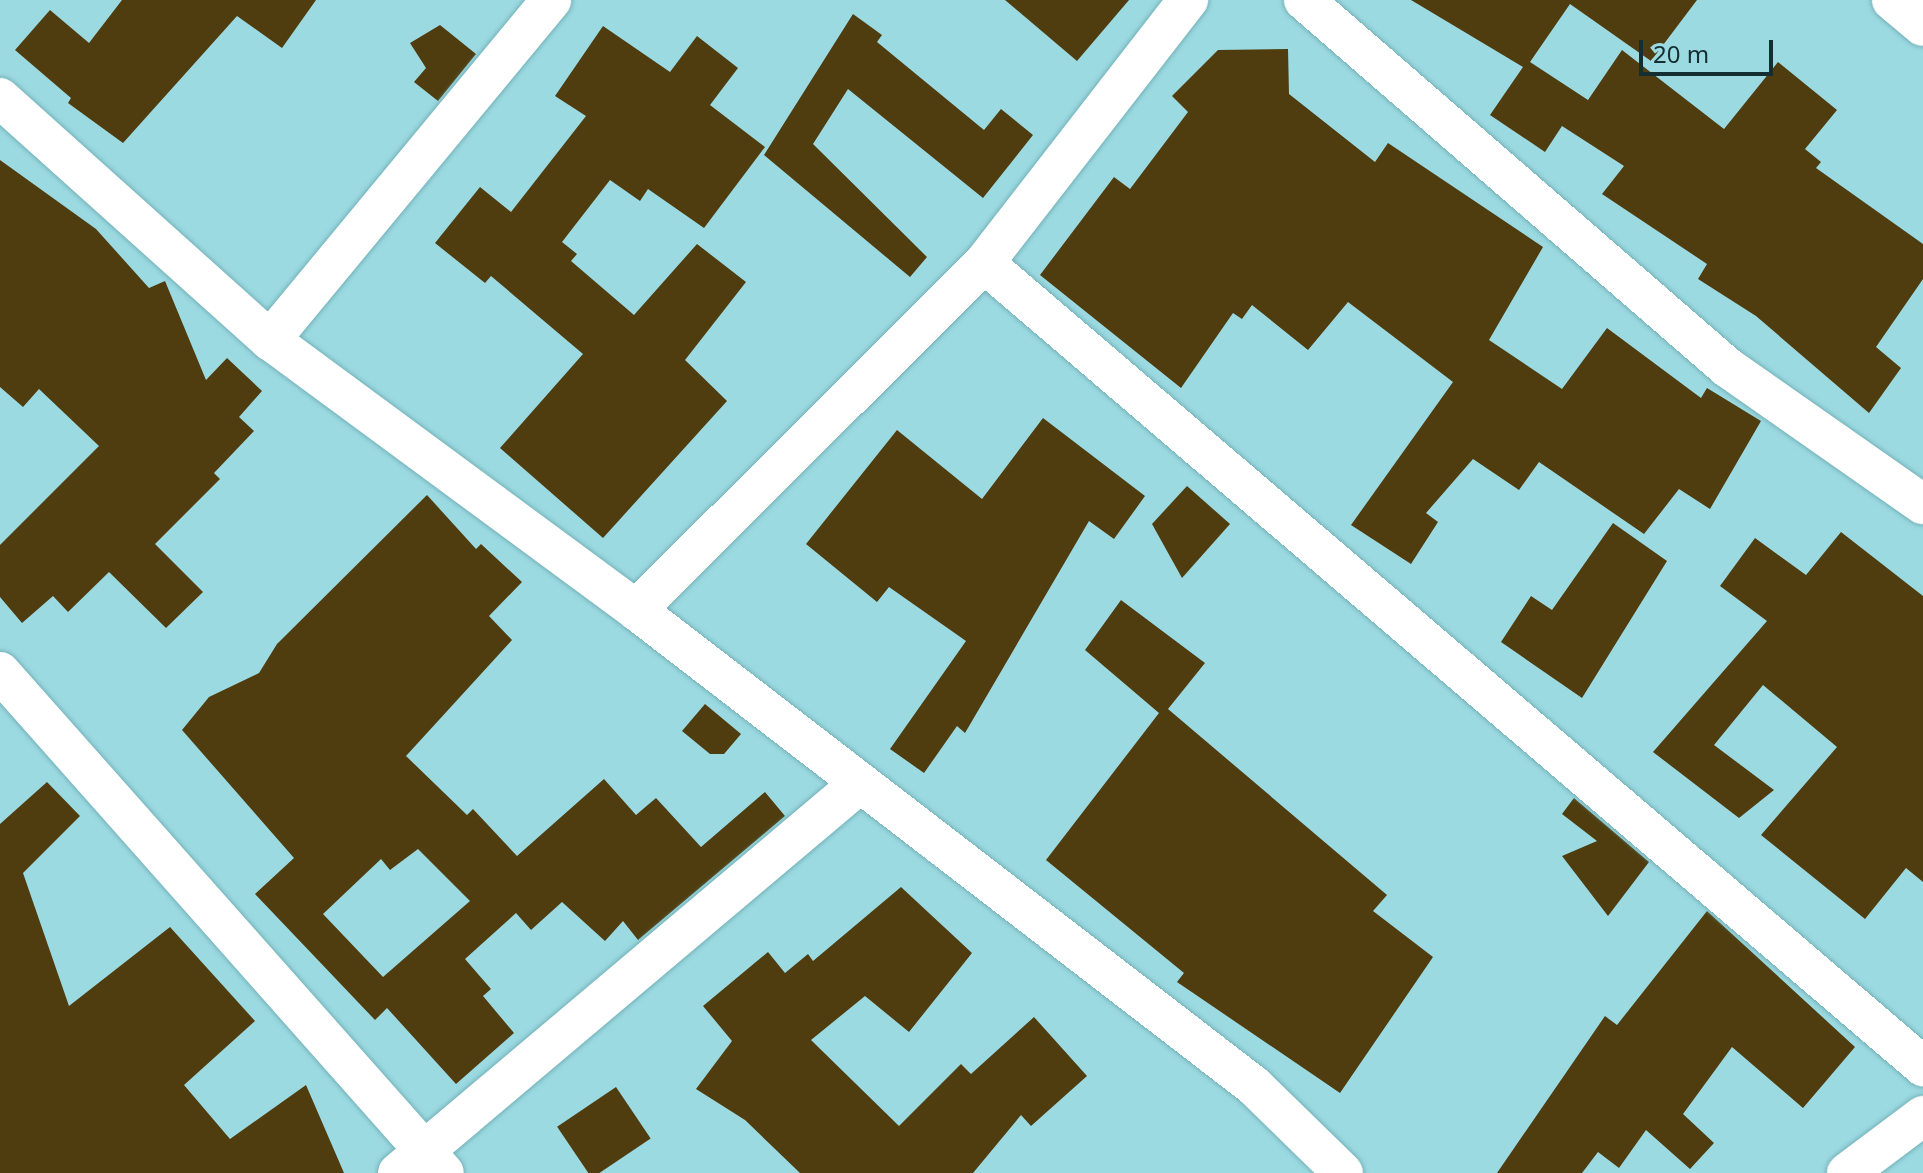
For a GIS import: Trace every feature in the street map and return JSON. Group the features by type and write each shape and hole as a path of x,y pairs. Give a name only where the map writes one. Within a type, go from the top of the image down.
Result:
{"street":[{"path":"636,610 984,263 1188,0"},
{"path":"1304,0 1727,367 1923,504"},
{"path":"1892,0 1923,26"},
{"path":"270,340 531,6"},
{"path":"0,98 270,340 636,610 1254,1086 1343,1173"},
{"path":"984,263 1923,1066"},
{"path":"0,672 422,1166 859,784"},
{"path":"1847,1173 1923,1116"}],"building":[{"path":"122,0 316,0 282,48 237,16 123,143 68,103 71,98 15,50 50,10 89,43"},
{"path":"1005,0 1129,0 1077,61"},
{"path":"1411,0 1697,0 1651,61 1570,4 1530,62 1588,100 1622,50 1724,129 1778,62 1837,110 1805,149 1821,162 1816,168 1923,244 1923,279 1876,347 1901,368 1869,413 1756,316 1698,279 1707,264 1602,194 1624,166 1562,126 1545,152 1490,115 1523,67"},
{"path":"853,14 882,35 877,42 984,130 1001,109 1033,135 983,198 848,89 813,144 927,257 910,277 764,155"},
{"path":"440,25 476,54 438,101 414,82 426,68 410,43"},
{"path":"603,26 670,72 697,36 738,68 710,105 765,147 704,228 648,189 640,201 610,180 562,242 577,254 571,261 634,315 697,244 746,282 685,360 727,401 603,538 500,448 583,354 491,276 485,283 435,243 480,187 511,212 586,116 555,96"},
{"path":"1288,49 1289,94 1375,162 1388,143 1543,247 1489,340 1562,389 1607,328 1701,398 1707,388 1761,421 1710,509 1679,489 1644,534 1539,462 1519,490 1473,459 1426,513 1438,522 1411,564 1351,525 1453,382 1348,302 1308,350 1252,305 1242,319 1233,313 1181,388 1040,275 1114,177 1130,189 1188,112 1172,96 1218,50"},
{"path":"0,160 96,229 149,288 165,281 206,380 227,358 262,391 239,417 254,431 214,473 220,479 155,544 203,592 166,628 109,572 68,612 53,596 22,623 0,597 0,545 99,446 39,389 23,407 0,387"},
{"path":"1043,418 1145,496 1114,539 1089,521 965,733 957,726 924,773 890,749 966,641 889,587 877,602 806,544 897,430 982,499"},
{"path":"1187,486 1230,524 1182,578 1152,524"},
{"path":"427,495 476,549 481,544 522,582 489,616 512,640 406,756 467,815 473,809 517,856 604,779 636,815 656,798 701,847 765,792 785,816 638,940 623,921 605,941 562,902 531,930 516,913 465,959 491,989 483,996 514,1033 456,1084 387,1008 375,1020 255,894 294,858 182,730 209,697 259,673 277,644","holes":["418,849 470,901 383,977 323,914 381,859 390,870"]},
{"path":"1613,523 1667,561 1582,698 1501,642 1531,596 1552,610"},
{"path":"1841,532 1923,596 1923,882 1906,868 1865,919 1761,835 1837,747 1763,685 1714,745 1774,790 1739,818 1653,752 1767,621 1720,586 1755,538 1806,575"},
{"path":"1121,600 1205,663 1168,709 1387,895 1373,911 1433,957 1340,1093 1177,982 1184,973 1046,860 1159,713 1085,650"},
{"path":"705,704 741,734 724,754 710,754 682,731"},
{"path":"47,782 80,816 23,873 69,1006 170,927 255,1021 184,1085 230,1139 306,1085 344,1173 0,1173 0,824"},
{"path":"1574,798 1649,862 1608,916 1562,856 1597,841 1562,814"},
{"path":"901,887 972,953 909,1032 865,996 811,1040 899,1126 961,1064 971,1074 1034,1017 1087,1076 1031,1126 1021,1115 973,1173 800,1173 745,1120 696,1089 732,1041 703,1006 768,952 785,973 808,954 813,961"},
{"path":"1707,911 1855,1047 1803,1108 1732,1047 1683,1114 1714,1143 1690,1169 1646,1130 1619,1168 1598,1152 1582,1173 1497,1173 1605,1016 1617,1025"},
{"path":"616,1087 651,1138 599,1173 588,1173 557,1127"}]}
